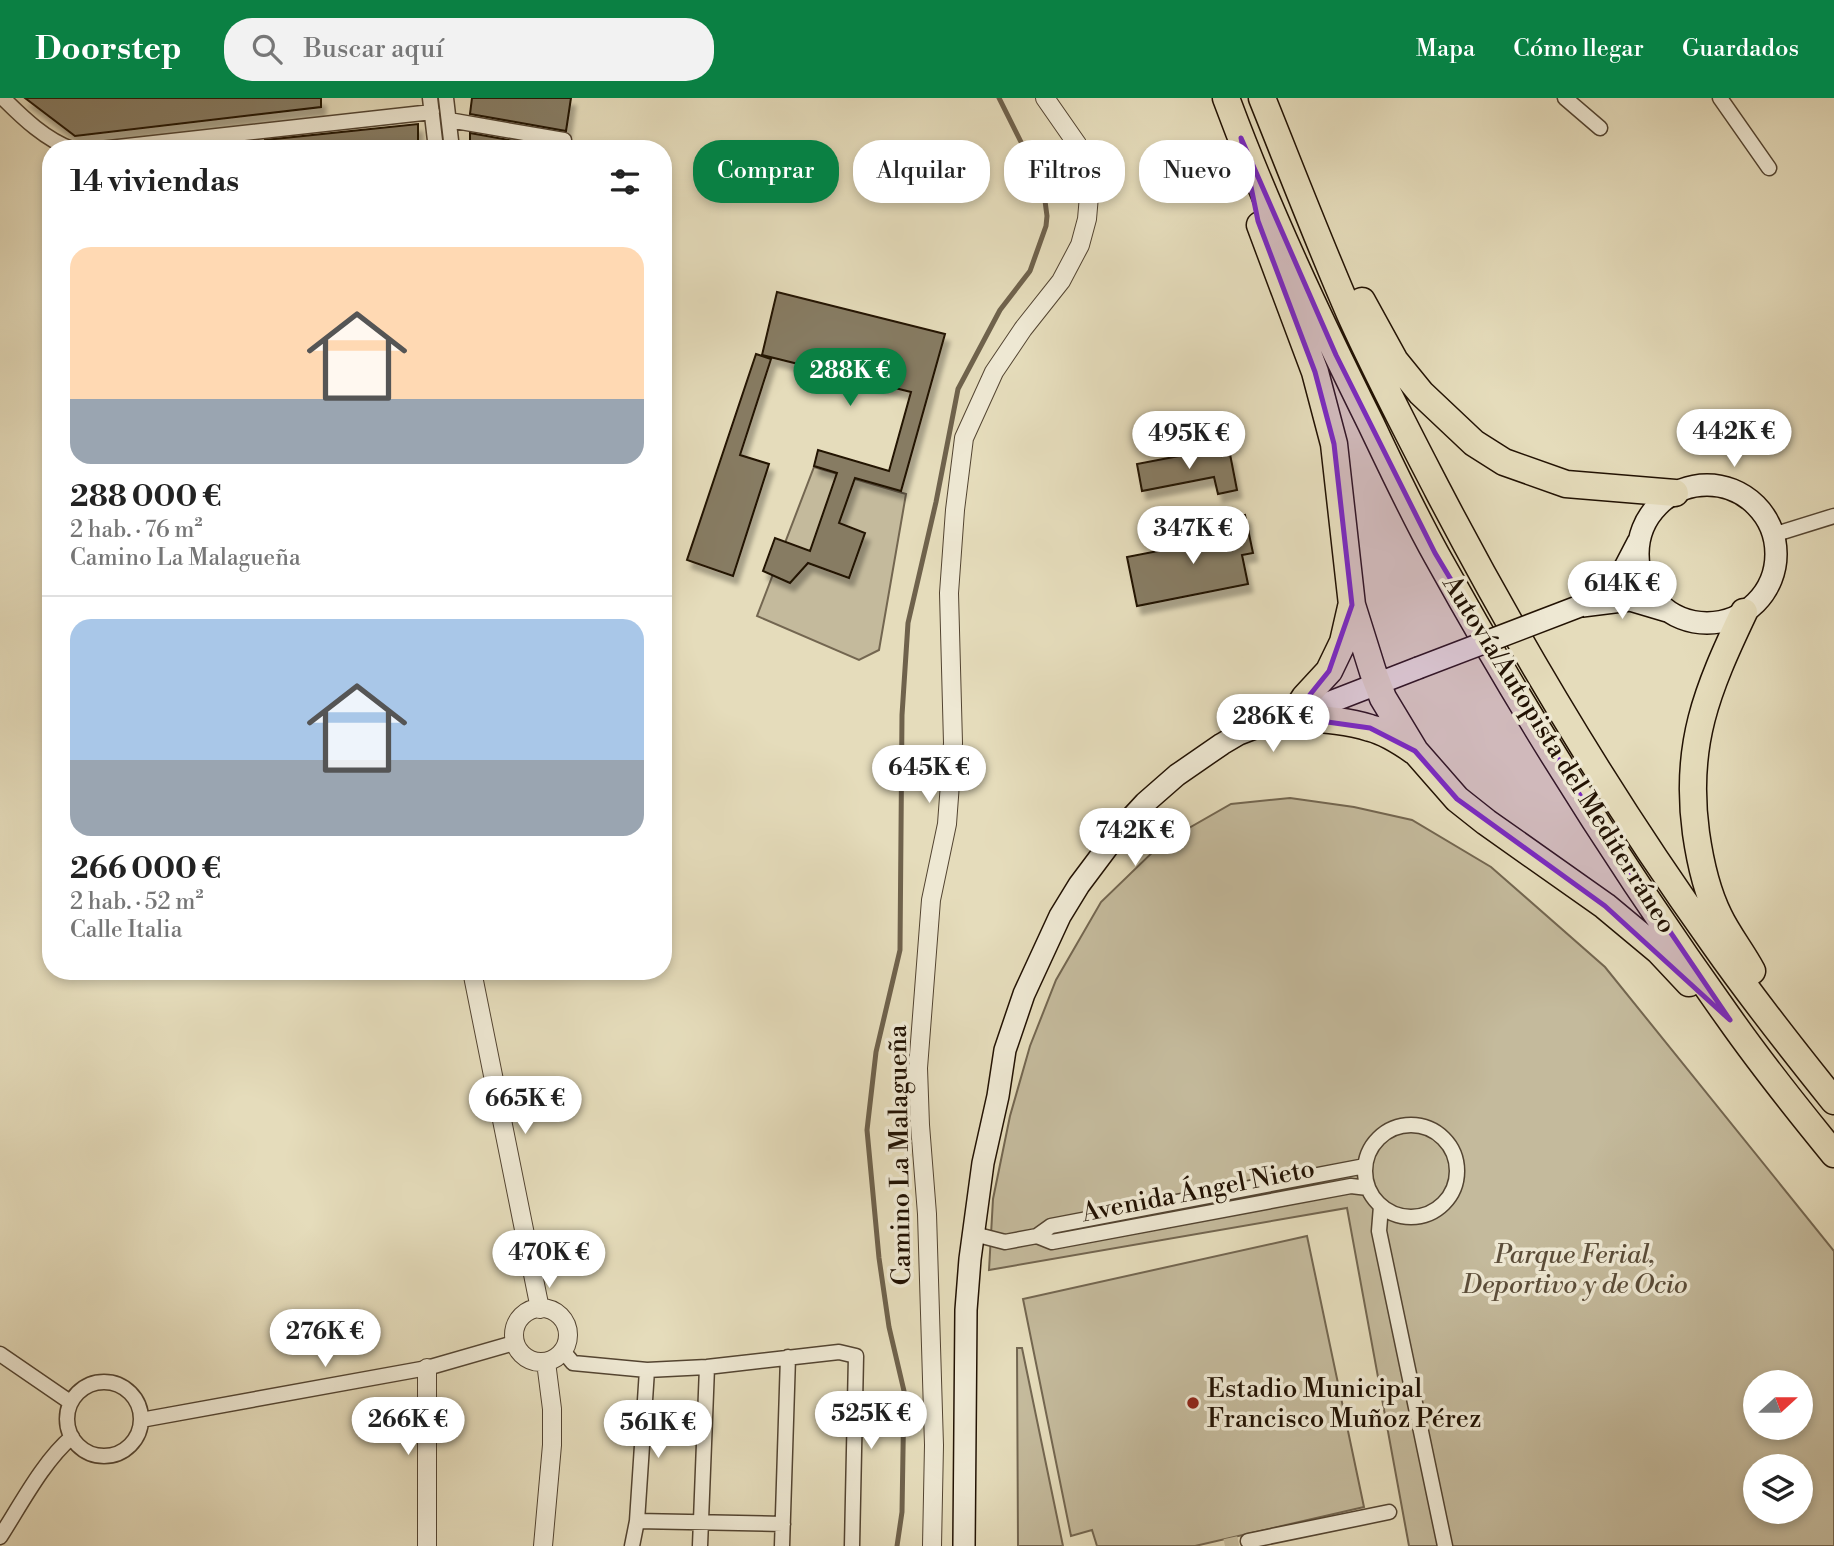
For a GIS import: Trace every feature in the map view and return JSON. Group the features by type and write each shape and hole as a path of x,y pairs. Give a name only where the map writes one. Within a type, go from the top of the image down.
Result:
{"highway":[{"name":"Autovía/Autopista del Mediterráneo","path":"1226,98 1272,213 1336,355 1435,553 1515,693 1599,827 1730,1020 1834,1154"},
{"name":"Autovía/Autopista del Mediterráneo","path":"1262,98 1351,314 1404,425 1544,684 1594,766 1714,945 1834,1101"},
{"path":"1241,138 1258,221 1315,372 1334,444 1352,605 1383,698 1415,751 1457,799 1605,905 1659,951 1730,1020"},
{"path":"1318,235 1368,310 1395,361 1421,393 1474,443 1504,462 1566,484 1675,492"},
{"path":"1352,605 1343,642 1329,671 1305,697 1292,717 1330,720 1370,728 1415,751"},
{"path":"1744,612 1719,665 1704,706 1695,746 1692,781 1694,814 1698,848 1712,900 1719,917 1750,968 1778,1030"}],"main road":[{"path":"964,1546 966,1310 983,1163 998,1096 1042,983 1083,904 1147,819 1187,783 1229,753 1278,728 1292,717 1580,606 1630,600 1668,611 1686,620 1706,623 1726,621 1744,612 1762,595 1773,573 1776,557 1773,535 1765,517 1751,501 1734,491 1714,485 1694,486 1675,492 1658,505 1646,521 1639,540 1618,577 1580,606"},
{"path":"1639,540 1638,560 1643,580 1653,597 1668,611"}],"street":[{"path":"3,98 53,140"},
{"path":"446,98 451,140"},
{"name":"Camino La Malagueña","path":"932,1546 934,1445 927,1214 918,1068 931,900 947,824 953,743 949,593 955,510 964,438 994,372 1023,329 1061,281 1080,245 1087,219 1088,171 1077,144 1045,98"},
{"path":"1564,98 1600,128"},
{"path":"1720,98 1769,168"},
{"path":"174,140 431,105"},
{"path":"431,105 435,140"},
{"path":"431,105 442,123 443,140"},
{"path":"449,120 564,140"},
{"path":"232,133 232,140"},
{"path":"1773,535 1834,516"},
{"path":"474,980 540,1309"},
{"path":"1414,1125 1433,1130 1448,1143 1453,1152 1456,1182 1447,1201 1439,1208 1410,1217 1390,1212 1381,1206 1368,1188 1365,1166 1371,1147 1377,1139 1394,1128 1414,1125"},
{"name":"Avenida Ángel Nieto","path":"974,1234 1005,1242 1037,1236 1051,1226 1365,1166"},
{"name":"Avenida Ángel Nieto","path":"1037,1236 1052,1242 1351,1186 1368,1188"},
{"path":"1381,1206 1379,1231 1445,1546"},
{"path":"540,1309 555,1312 563,1320 567,1330 563,1351 546,1362 526,1359 514,1343 517,1322 524,1314 540,1309"},
{"path":"141,1420 427,1368 514,1343"},
{"path":"563,1351 573,1363 647,1370 707,1367 839,1352 856,1356 852,1546"},
{"path":"0,1354 70,1402"},
{"path":"782,1546 788,1357"},
{"path":"543,1546 552,1445 552,1409 546,1362"},
{"path":"700,1546 707,1367"},
{"path":"427,1368 427,1546"},
{"path":"632,1546 637,1521 647,1370"},
{"path":"105,1382 119,1385 131,1394 138,1406 141,1420 138,1432 124,1450 100,1456 79,1446 72,1437 67,1420 70,1402 79,1391 91,1384 105,1382"},
{"path":"0,1537 40,1475 62,1445 72,1437"},
{"path":"1248,1541 1390,1512"},
{"path":"637,1521 783,1524"}],"highlighted area":[{"path":"1241,138 1336,355 1435,553 1599,827 1730,1020 1605,906 1457,799 1415,751 1370,728 1292,717 1329,671 1352,605 1334,444 1315,372 1258,221"}],"green space":[{"path":"814,467 906,494 879,650 859,660 757,616"},
{"name":"Parque Ferial, Deportivo y de Ocio","path":"1290,798 1354,807 1412,820 1491,867 1605,967 1834,1251 1834,1546 1409,1546 1347,1208 989,1270 993,1199 1010,1116 1030,1046 1056,980 1101,902 1161,844 1231,804"},
{"name":"Estadio Municipal Francisco Muñoz Pérez","path":"1307,1236 1364,1507 1195,1546 1097,1546 1092,1530 1071,1536 1023,1299"},
{"path":"1017,1348 1022,1348 1063,1546 1018,1546"}],"building":[{"path":"25,98 321,98 321,107 75,136"},
{"path":"472,98 571,98 566,131 470,114"},
{"path":"418,124 418,140 265,140"},
{"path":"470,133 508,140 470,140"},
{"path":"777,292 945,334 901,491 855,478 839,523 865,533 849,578 808,563 790,583 763,571 775,538 810,551 837,473 814,466 818,450 889,471 911,392 762,355"},
{"path":"756,354 771,359 740,455 769,464 733,576 687,560"},
{"path":"1221,448 1222,456 1230,454 1237,490 1218,494 1214,477 1142,491 1137,464"},
{"path":"1245,515 1253,553 1242,555 1248,584 1137,606 1127,557 1220,539 1216,520"}],"waterway":[{"path":"897,1546 902,1512 904,1391 889,1327 879,1258 867,1130 876,1052 900,950 902,715 908,623 958,389 1000,310 1030,271 1046,226 1045,201 1033,166 999,98"}],"tunnel":[{"path":"1225,1546 1248,1541"}],"place":[{"name":"Estadio Municipal Francisco Muñoz Pérez","path":"1193,1403"}]}
